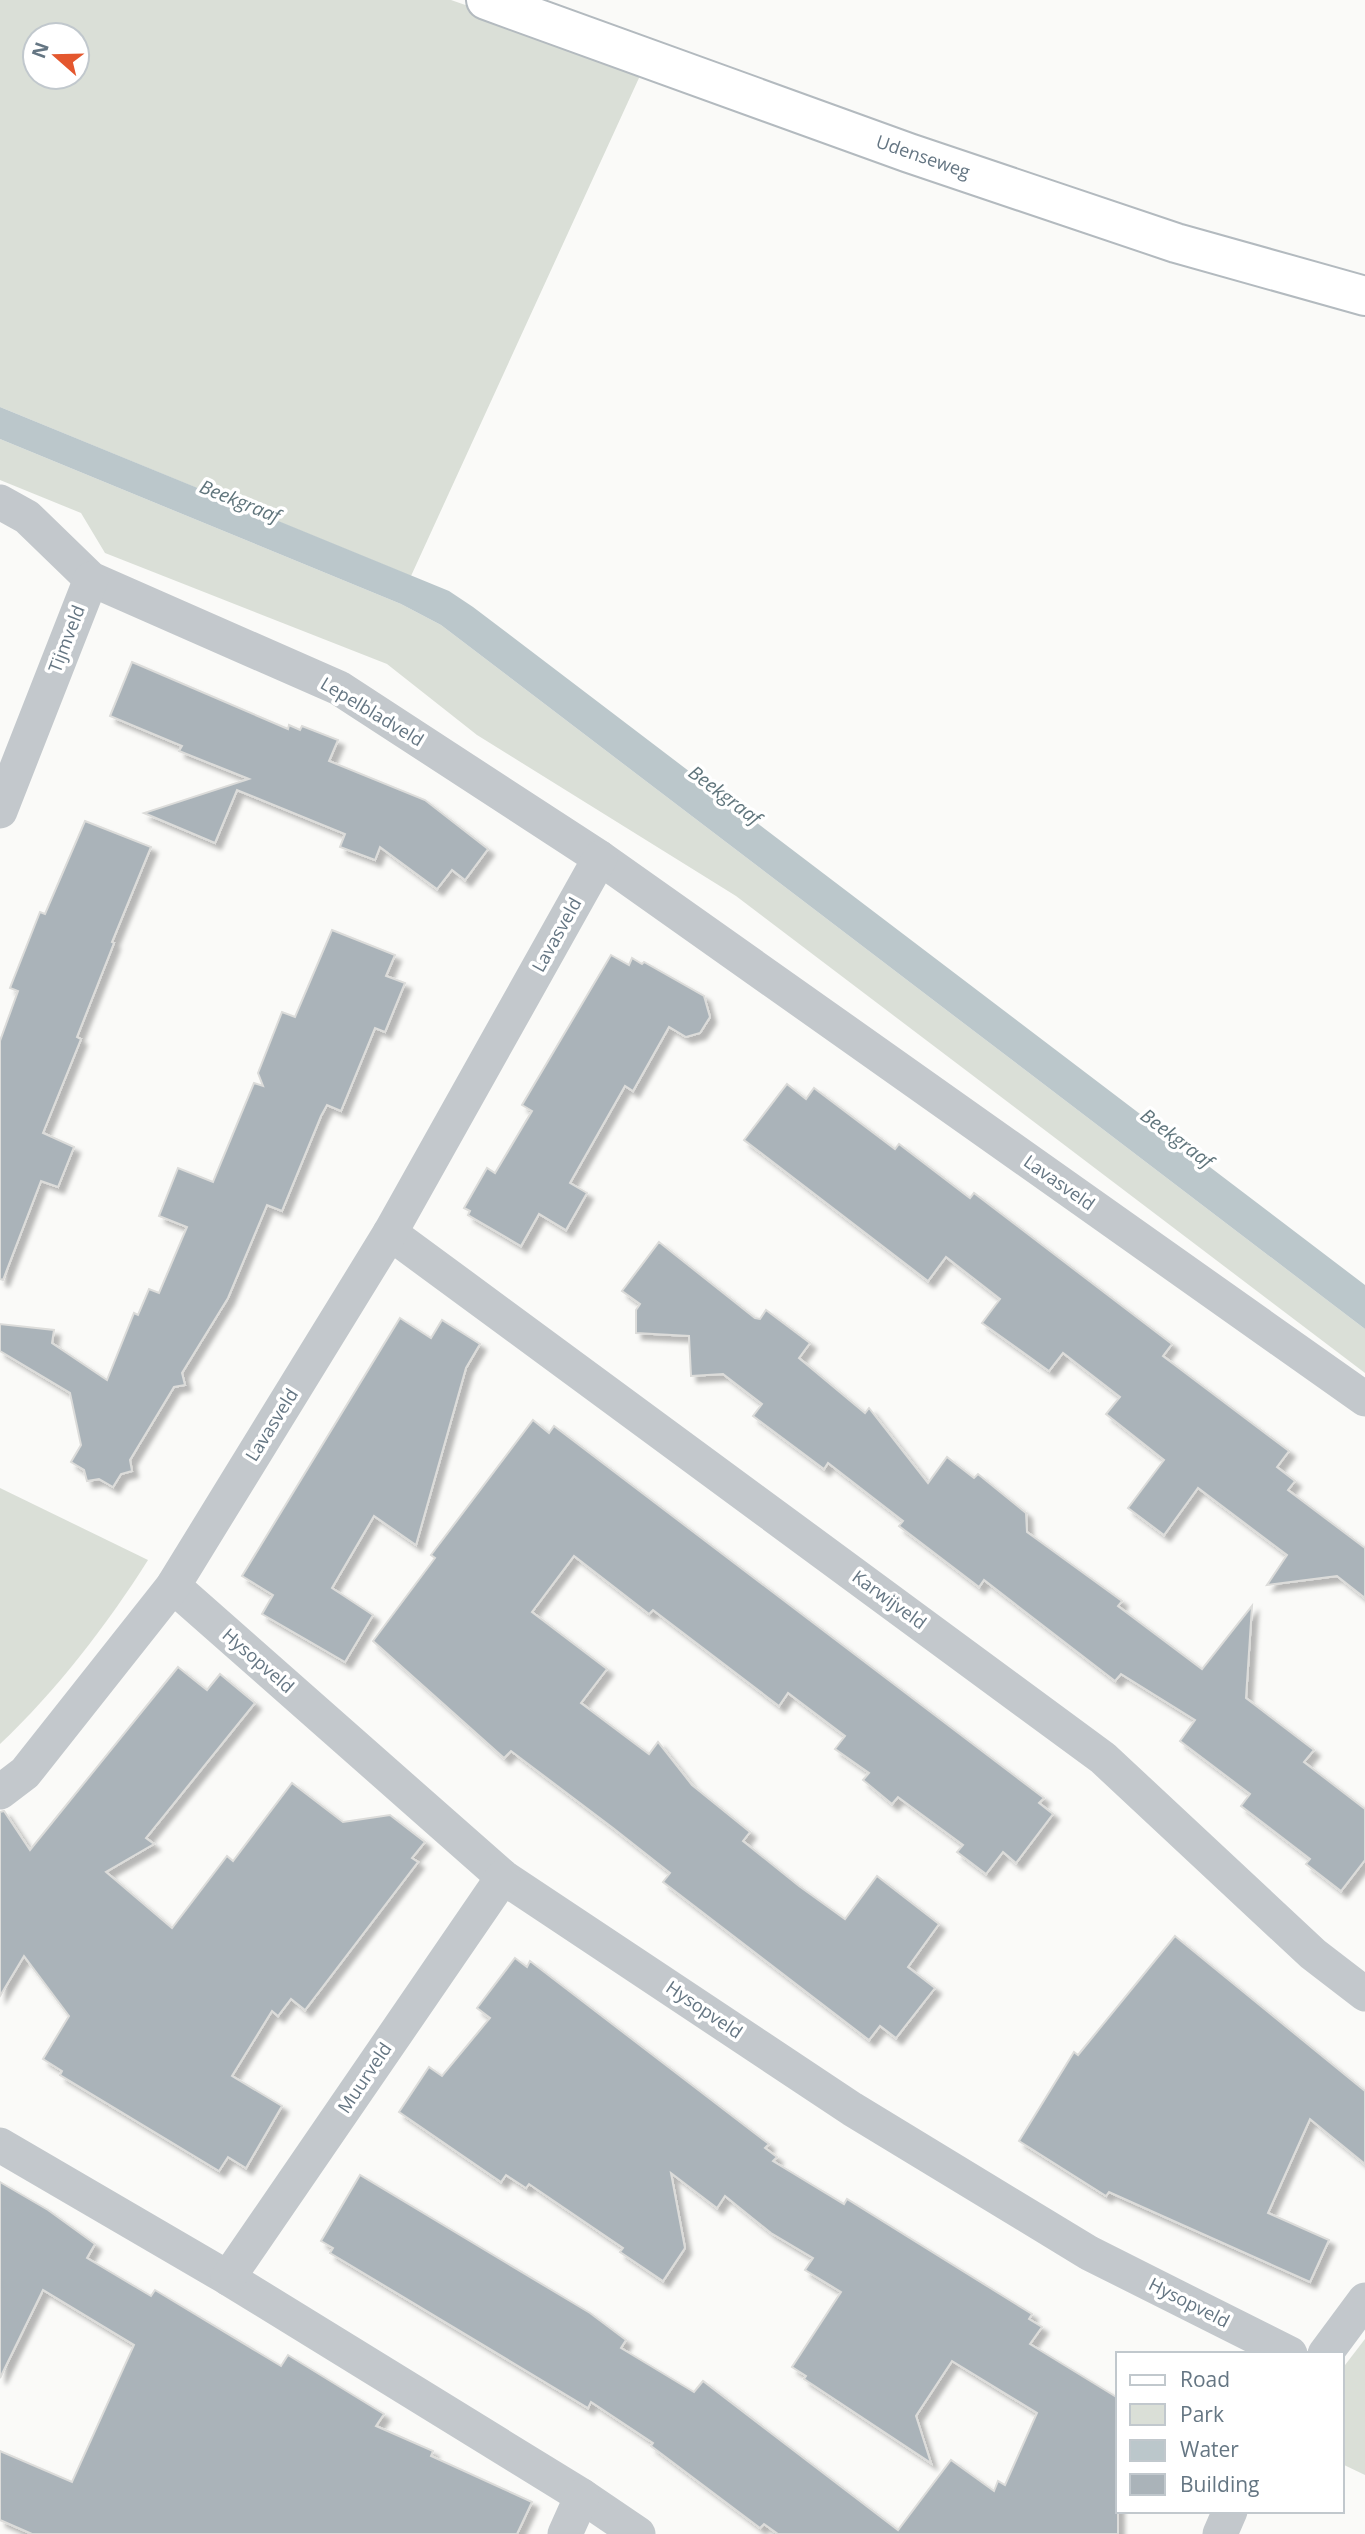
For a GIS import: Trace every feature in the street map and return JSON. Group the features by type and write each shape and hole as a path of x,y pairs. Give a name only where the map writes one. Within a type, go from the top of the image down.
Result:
{"main road":[{"name":"Udenseweg","path":"486,0 909,153 1151,235 1365,296"}],"street":[{"path":"0,502 27,517 91,579"},
{"name":"Tijmveld","path":"0,811 91,579"},
{"name":"Lepelbladveld","path":"91,579 339,688 600,858"},
{"name":"Lavasveld","path":"0,1792 25,1773 173,1586 390,1233 600,858 1365,1399"},
{"name":"Karwijveld","path":"390,1233 1103,1758 1312,1954 1365,1994"},
{"name":"Hysopveld","path":"173,1586 503,1877 852,2109 1089,2253 1286,2352"},
{"name":"Muurveld","path":"228,2278 503,1877"},
{"path":"0,2145 228,2278 582,2496 638,2534"},
{"path":"1326,2352 1365,2300"},
{"path":"565,2534 582,2496"},
{"path":"1220,2534 1229,2513"}],"green space":[{"path":"0,0 451,0 644,67 411,576 0,407"},
{"path":"0,439 401,604 441,625 1365,1329 1365,1373 736,896 477,735 387,664 105,553 81,513 0,480"},
{"path":"0,1488 148,1560 80,1656 0,1744"},
{"path":"1365,2339 1365,2475 1344,2465 1344,2366"}],"water":[{"path":"0,407 449,591 473,607 1365,1285 1365,1329 441,625 401,604 0,439"}],"building":[{"path":"132,662 288,729 289,725 300,730 302,726 338,740 329,761 425,800 488,849 465,880 452,870 437,889 380,847 375,860 340,847 345,834 237,790 215,843 144,813 249,779 179,751 182,746 110,716"},
{"path":"85,821 151,847 112,942 114,943 77,1037 81,1039 43,1133 74,1147 58,1187 41,1181 3,1280 0,1279 0,1041 18,991 10,988 40,912 45,914"},
{"path":"332,930 395,955 386,976 405,983 385,1032 375,1028 341,1111 327,1105 282,1211 267,1205 228,1298 182,1373 185,1385 174,1387 130,1460 132,1471 121,1474 113,1487 99,1479 87,1481 84,1470 71,1462 81,1445 70,1393 0,1351 0,1324 54,1330 52,1343 107,1380 134,1313 138,1315 149,1289 159,1293 187,1227 159,1216 178,1168 213,1182 254,1083 263,1086 258,1073 282,1012 295,1017"},
{"path":"611,955 629,965 632,958 642,964 644,962 704,996 710,1017 700,1033 686,1037 669,1027 633,1091 625,1086 570,1183 587,1193 566,1230 539,1214 521,1246 468,1215 470,1211 464,1208 487,1168 495,1173 532,1111 522,1105"},
{"path":"787,1084 806,1099 814,1088 895,1149 899,1144 970,1198 974,1193 1172,1344 1163,1356 1289,1451 1277,1467 1295,1481 1288,1490 1365,1548 1365,1598 1337,1576 1267,1585 1287,1555 1198,1488 1164,1535 1128,1508 1164,1460 1106,1414 1120,1397 1063,1353 1049,1371 982,1323 1000,1299 946,1257 928,1281 744,1140"},
{"path":"659,1242 755,1318 760,1319 766,1310 810,1343 799,1358 865,1413 869,1408 928,1483 947,1457 974,1478 978,1474 1026,1513 1027,1532 1122,1601 1118,1606 1202,1669 1252,1606 1246,1698 1314,1750 1304,1762 1365,1809 1365,1860 1341,1891 1306,1864 1310,1859 1241,1806 1250,1794 1180,1741 1195,1720 1121,1674 1115,1681 984,1580 979,1587 899,1526 903,1521 828,1463 824,1469 753,1416 762,1404 723,1374 691,1376 689,1336 636,1333 636,1310 640,1304 622,1291"},
{"path":"400,1318 431,1338 442,1320 480,1344 466,1368 416,1545 374,1516 332,1588 373,1615 345,1662 262,1614 273,1595 242,1576"},
{"path":"533,1420 549,1433 554,1426 1044,1798 1039,1803 1053,1814 1016,1863 1003,1852 986,1874 957,1852 963,1845 898,1797 892,1804 863,1780 869,1773 835,1749 845,1736 788,1693 779,1706 653,1610 649,1614 574,1556 532,1612 607,1669 581,1703 649,1754 658,1742 692,1785 750,1832 743,1841 799,1886 845,1919 877,1876 939,1924 908,1967 935,1988 896,2038 880,2026 869,2040 663,1882 670,1873 613,1828 511,1751 504,1758 373,1641 435,1558 431,1555"},
{"path":"178,1667 207,1690 220,1674 255,1703 146,1838 154,1844 106,1872 172,1928 227,1856 233,1861 292,1783 343,1822 390,1815 425,1842 412,1858 418,1862 305,2010 291,1999 278,2016 272,2011 232,2076 282,2106 246,2168 228,2157 219,2171 60,2075 62,2071 43,2059 69,2016 24,1956 0,1996 0,1812 4,1811 30,1850"},
{"path":"1175,1936 1365,2091 1365,2164 1310,2119 1268,2213 1329,2240 1310,2282 1109,2192 1106,2196 1019,2141 1074,2052 1078,2055"},
{"path":"515,1958 527,1967 530,1961 769,2144 765,2148 777,2157 773,2161 844,2204 847,2199 1032,2314 1029,2319 1042,2327 1030,2344 1116,2397 1118,2534 778,2534 764,2524 760,2528 651,2446 653,2443 591,2402 588,2408 330,2253 333,2248 321,2241 360,2175 590,2313 626,2340 621,2348 694,2392 703,2381 898,2530 951,2460 994,2491 998,2481 1005,2485 1037,2413 952,2361 916,2416 931,2463 804,2379 806,2376 792,2367 841,2292 805,2270 813,2258 771,2233 725,2196 717,2208 671,2173 685,2248 663,2281 620,2252 623,2248 529,2184 526,2188 506,2175 501,2182 399,2112 429,2067 442,2076 490,2018 477,2008"},
{"path":"0,2182 48,2210 95,2244 87,2258 151,2296 155,2290 281,2366 288,2355 384,2414 376,2426 433,2451 431,2456 532,2502 517,2534 32,2534 0,2520 0,2451 72,2482 134,2345 43,2290 0,2378"}],"water label":[{"name":"Beekgraaf","path":"240,501"},
{"name":"Beekgraaf","path":"725,795"},
{"name":"Beekgraaf","path":"1177,1138"}]}
